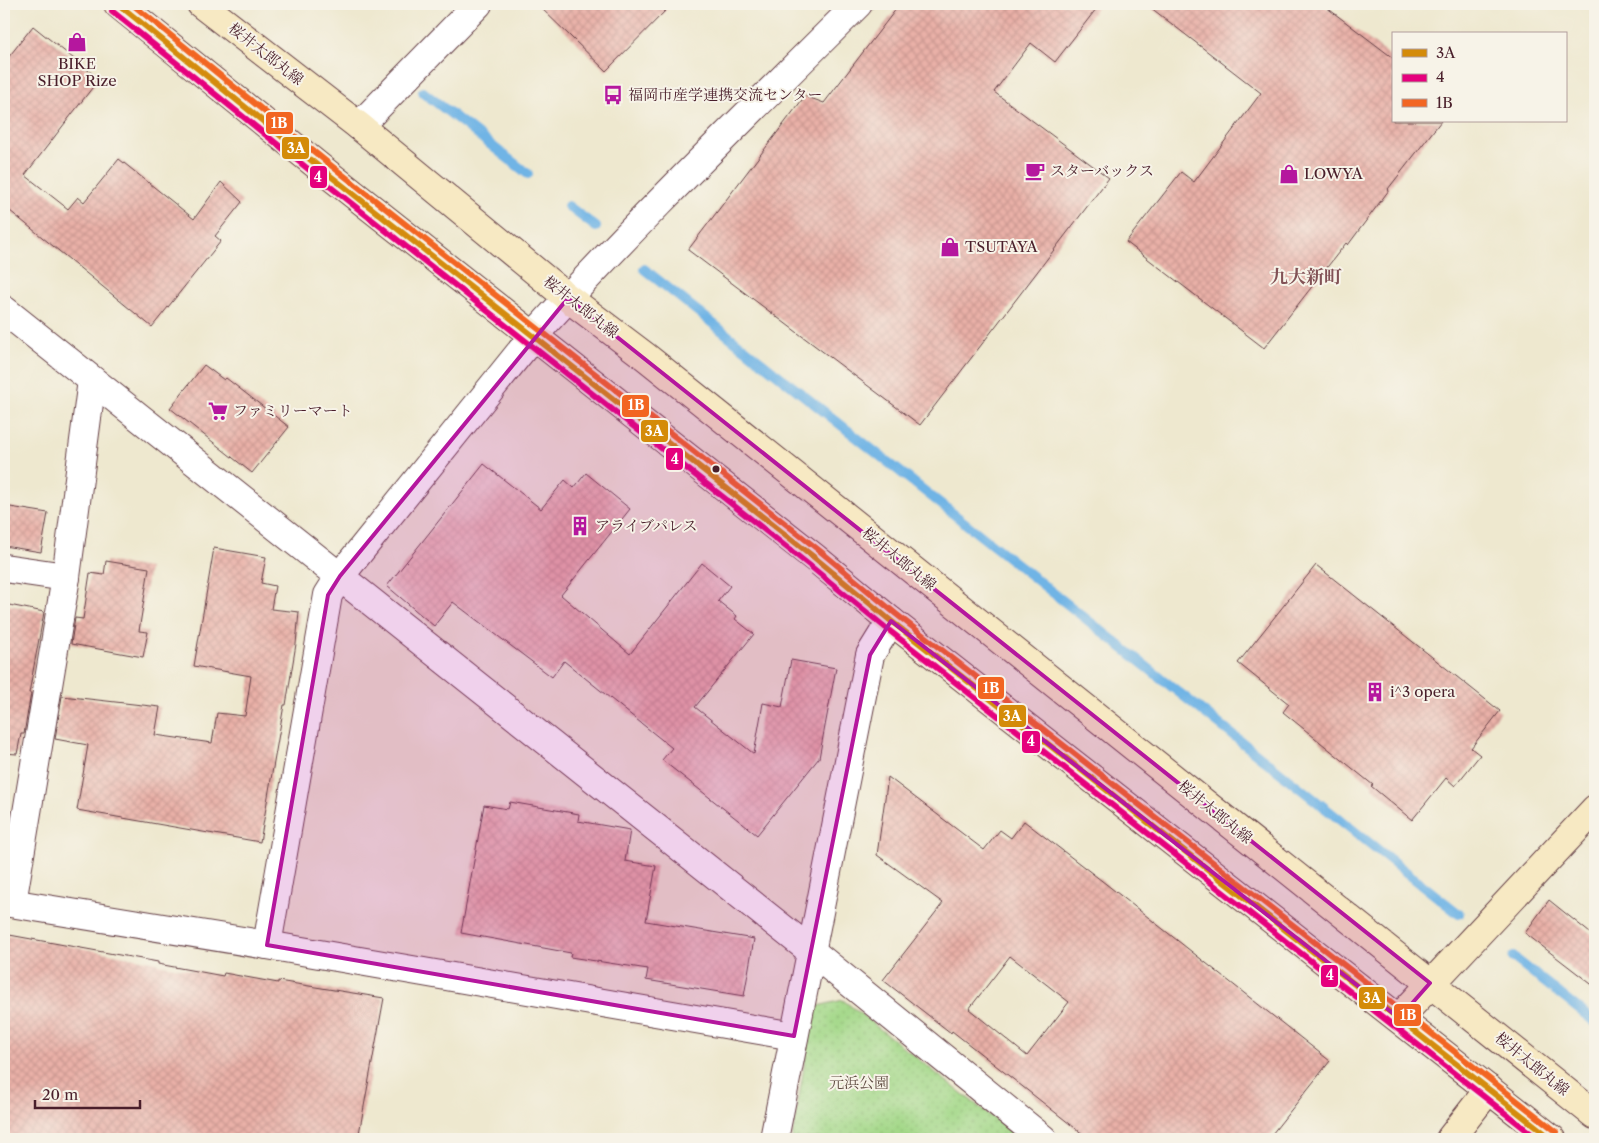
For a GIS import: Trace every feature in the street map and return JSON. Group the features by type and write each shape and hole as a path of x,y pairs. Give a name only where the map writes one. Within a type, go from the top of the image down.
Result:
{"main road":[{"path":"118,4 328,174 815,558 891,621 1552,1139"},
{"name":"桜井太郎丸線","path":"201,4 359,126 568,298 646,356 1595,1115"},
{"path":"1399,1018 1468,947 1595,809"},
{"path":"1450,1139 1489,1089"}],"street":[{"path":"359,126 478,4"},
{"path":"267,945 328,595 340,576 534,336 568,298 858,4"},
{"path":"4,310 811,951 1042,1139"},
{"path":"92,380 66,577 8,903 267,945 794,1036"},
{"path":"4,568 66,577"},
{"path":"774,1139 870,655 891,621"}],"highlighted area":[{"path":"568,298 1430,983 1399,1018 891,621 870,655 794,1036 267,945 328,595 340,576"}],"green space":[{"name":"元浜公園","path":"843,1000 1020,1139 792,1139 814,1007"}],"building":[{"path":"537,4 672,4 606,71"},
{"path":"900,4 1100,4 1055,62 1031,43 994,92 1109,178 920,425 688,250 805,96 824,103"},
{"path":"1146,4 1322,4 1392,57 1392,122 1440,122 1388,189 1348,245 1346,243 1264,348 1126,242 1181,172 1194,182 1261,93"},
{"path":"33,26 99,79 25,175 68,209 78,197 84,202 119,159 194,219 221,182 242,202 215,236 221,241 152,327 4,206 4,63"},
{"path":"204,365 224,380 226,378 289,427 252,473 170,408"},
{"path":"484,464 541,509 565,480 574,488 586,473 630,509 561,595 630,654 702,563 730,586 718,601 737,616 735,619 754,634 695,707 754,754 763,703 782,707 791,660 836,668 819,758 757,835 662,760 672,748 564,661 552,677 453,602 434,626 387,586"},
{"path":"4,506 48,513 41,552 4,546"},
{"path":"214,548 266,557 261,583 275,586 271,609 299,612 286,705 284,705 260,842 77,810 88,745 55,739 62,696 160,707 155,735 212,743 217,713 245,716 251,676 194,666"},
{"path":"106,561 149,568 139,631 148,632 143,657 71,644 75,618 83,619 90,573 104,575"},
{"name":"i^3 opera","path":"1316,565 1500,711 1471,748 1480,755 1455,786 1446,778 1412,820 1371,786 1373,785 1283,712 1289,704 1238,663"},
{"path":"4,604 44,612 29,693 31,693 24,734 21,734 17,754 4,753"},
{"path":"888,777 984,850 1000,830 1011,838 1024,821 1330,1061 1268,1139 1089,1139 952,1031 951,1033 883,980 943,903 877,855","holes":["1010,956 1069,1002 1027,1056 969,1009"]},
{"path":"510,802 579,814 578,821 630,830 625,861 656,866 646,921 754,939 744,996 646,980 648,969 570,957 571,953 461,933 484,805 508,809"},
{"path":"1549,900 1595,937 1595,987 1525,933"},
{"path":"4,934 158,962 158,964 223,976 224,973 278,983 278,981 384,998 358,1139 4,1139"}],"waterway":[{"path":"423,92 528,174"},
{"path":"568,206 596,227"},
{"path":"644,269 1459,914"},
{"path":"1513,957 1595,1022"}],"transit line":[{"name":"3A","path":"118,4 328,174 815,558 891,621 1552,1139"},
{"name":"1B","path":"132,4 333,167 820,551 896,614 1557,1132"},
{"name":"4","path":"112,11 886,628 1538,1139"}],"place":[{"name":"BIKE SHOP Rize","path":"77,42"},
{"name":"福岡市産学連携交流センター","path":"613,95"},
{"name":"スターバックス","path":"1035,171"},
{"name":"LOWYA","path":"1289,174"},
{"name":"TSUTAYA","path":"950,247"},
{"name":"ファミリーマート","path":"218,411"},
{"name":"アライブパレス","path":"580,526"},
{"name":"i^3 opera","path":"1375,692"}],"district":[{"name":"九大新町","path":"1306,277"}]}
